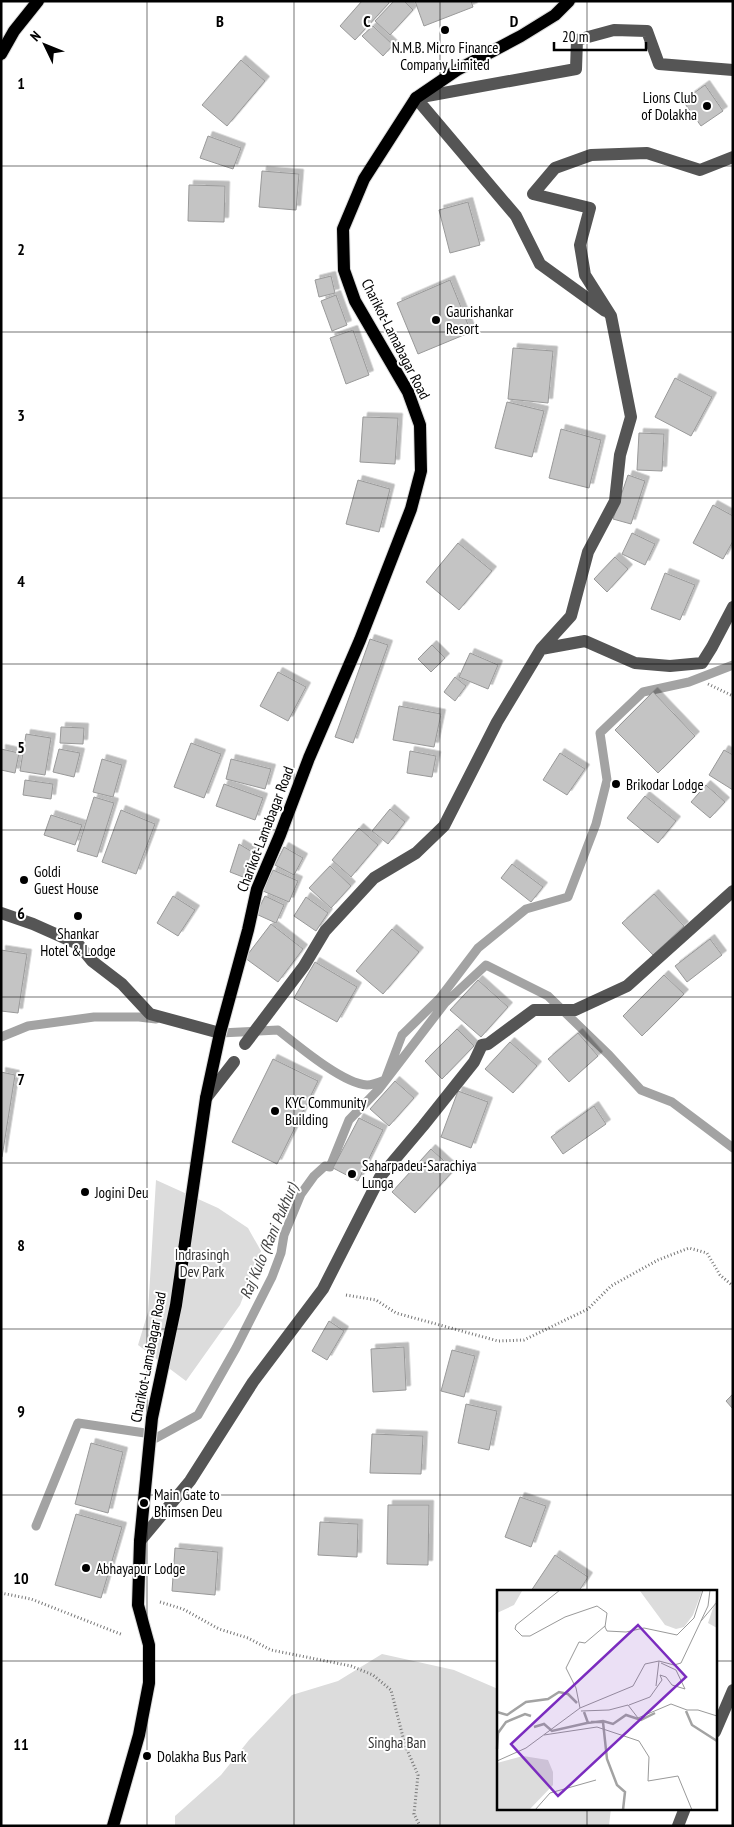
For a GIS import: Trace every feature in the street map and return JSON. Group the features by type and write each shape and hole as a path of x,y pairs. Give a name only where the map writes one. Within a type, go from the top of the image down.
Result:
{"main road":[{"path":"1,54 14,31 38,1"},
{"name":"Charikot-Lamabagar Road","path":"113,1826 139,1735 149,1683 149,1645 138,1605 140,1541 152,1418 176,1305 206,1098 220,1033 257,889 280,836 309,758 360,640 411,510 421,471 420,425 408,392 355,301 344,270 343,229 364,179 416,98 456,70 548,19 569,1"}],"street":[{"path":"611,316 540,264 516,216 416,98 576,68 578,40 614,30 647,31 659,64 733,70"},
{"path":"245,1044 304,966 325,932 374,878 416,852 444,826 496,722 541,649 571,616 588,552 614,501 620,455 631,417 611,316 585,275 580,245 590,208 534,194 555,168 591,155 647,153 700,170 733,157"},
{"path":"541,649 585,641 635,662 670,666 702,663 733,608"},
{"path":"140,1541 190,1481 253,1382 323,1289 380,1177 424,1126 474,1062 482,1045 488,1044 534,1010 575,1010 627,986 733,891"},
{"path":"1,913 33,924 78,944 92,961 122,984 150,1014 220,1033"},
{"path":"206,1098 234,1062"},
{"path":"716,1730 733,1690"},
{"path":"678,1826 684,1810"}],"path":[{"path":"323,1289 376,1300 396,1313 498,1341 524,1340 560,1323 588,1309 611,1286 631,1274 658,1260 689,1248 707,1253 720,1275 733,1286"},
{"path":"1,1593 31,1599 149,1645"},
{"path":"138,1605 146,1600 162,1602 183,1609 219,1629 248,1638 271,1650 351,1666 373,1675 391,1690 405,1745 418,1775 414,1814 420,1826"}],"green space":[{"name":"Indrasingh Dev Park","path":"156,1180 218,1208 248,1228 261,1251 240,1305 186,1381 138,1345 148,1312"},
{"name":"Singha Ban","path":"382,1654 454,1670 497,1689 497,1810 611,1810 609,1826 175,1826 175,1816 221,1775 249,1740 292,1695 338,1681"}],"building":[{"path":"362,1 388,1 389,3 355,40 340,26"},
{"path":"394,1 404,1 413,10 390,35 375,21"},
{"path":"415,1 471,1 473,7 424,26"},
{"path":"373,26 393,45 383,56 362,36"},
{"path":"241,60 265,81 227,126 202,105"},
{"path":"705,85 723,111 701,126 683,101"},
{"path":"208,136 241,148 233,169 200,158"},
{"path":"262,171 299,174 296,210 259,207"},
{"path":"189,185 225,186 224,222 188,221"},
{"path":"468,202 480,245 450,253 439,210"},
{"path":"331,276 335,293 319,297 315,280"},
{"path":"450,280 471,332 418,354 397,303"},
{"path":"336,295 347,325 332,331 321,301"},
{"path":"353,330 369,375 346,384 330,338"},
{"path":"513,348 553,351 548,403 508,399"},
{"path":"675,378 712,397 691,436 655,417"},
{"path":"507,402 544,411 532,457 495,448"},
{"path":"363,417 398,418 395,464 360,462"},
{"path":"561,429 601,440 589,488 549,478"},
{"path":"639,433 664,434 662,471 637,470"},
{"path":"628,475 645,481 631,524 613,519"},
{"path":"358,480 390,489 379,532 346,524"},
{"path":"713,505 733,516 733,541 723,559 693,543"},
{"path":"632,533 655,544 645,565 622,554"},
{"path":"458,543 492,571 459,610 426,582"},
{"path":"615,557 628,569 607,592 594,579"},
{"path":"665,573 695,585 680,620 651,609"},
{"path":"370,639 388,645 353,743 335,737"},
{"path":"432,645 445,658 431,672 418,659"},
{"path":"470,653 498,665 488,689 459,677"},
{"path":"278,672 306,687 288,721 260,706"},
{"path":"455,677 466,686 455,701 444,692"},
{"path":"653,692 695,736 658,773 615,730"},
{"path":"399,706 441,714 434,747 393,740"},
{"path":"61,727 84,728 83,744 60,743"},
{"path":"26,734 51,738 45,775 20,771"},
{"path":"191,743 221,754 204,798 174,787"},
{"path":"1,749 19,753 15,773 1,770"},
{"path":"59,749 80,753 74,777 53,772"},
{"path":"724,750 733,755 733,790 709,775"},
{"path":"410,751 436,756 432,777 407,773"},
{"path":"560,753 585,769 567,795 543,780"},
{"path":"102,759 122,765 113,797 93,792"},
{"path":"231,759 271,769 265,789 226,779"},
{"path":"25,780 53,784 51,799 23,795"},
{"path":"224,784 263,798 255,820 216,806"},
{"path":"706,785 725,802 710,818 691,802"},
{"path":"645,796 676,821 658,843 627,818"},
{"path":"94,797 114,803 97,857 77,851"},
{"path":"390,809 405,822 388,844 372,831"},
{"path":"121,810 155,824 136,874 102,862"},
{"path":"51,815 82,825 75,845 44,835"},
{"path":"359,828 378,845 351,877 332,860"},
{"path":"239,844 254,853 243,877 230,872"},
{"path":"284,847 303,858 294,875 275,865"},
{"path":"512,864 543,887 531,902 501,878"},
{"path":"330,866 351,886 331,908 309,888"},
{"path":"273,870 298,881 289,902 263,891"},
{"path":"654,894 684,926 653,955 622,923"},
{"path":"173,896 195,910 178,936 157,923"},
{"path":"265,896 284,905 276,923 256,914"},
{"path":"306,897 328,913 316,931 294,916"},
{"path":"271,924 303,949 278,982 245,958"},
{"path":"392,929 419,952 383,994 356,971"},
{"path":"710,939 722,955 687,982 675,966"},
{"path":"1,950 27,954 18,1013 1,1011"},
{"path":"315,962 357,987 337,1022 294,998"},
{"path":"664,975 684,994 642,1036 623,1016"},
{"path":"478,980 508,1007 481,1037 450,1010"},
{"path":"457,1029 474,1046 442,1079 425,1061"},
{"path":"578,1033 598,1056 569,1082 548,1059"},
{"path":"510,1042 537,1066 513,1093 485,1069"},
{"name":"KYC Community Building","path":"273,1059 318,1081 277,1164 232,1142"},
{"path":"1,1072 15,1075 2,1157 1,1157"},
{"path":"395,1081 414,1098 389,1126 370,1109"},
{"path":"458,1091 488,1102 471,1148 441,1137"},
{"path":"594,1106 606,1124 563,1154 551,1137"},
{"path":"359,1118 383,1130 358,1181 333,1168"},
{"path":"431,1149 454,1170 415,1213 392,1192"},
{"path":"329,1321 344,1331 327,1360 312,1351"},
{"path":"404,1347 406,1390 373,1392 371,1349"},
{"path":"452,1350 475,1356 464,1397 441,1391"},
{"path":"733,1394 733,1409 726,1401"},
{"path":"466,1404 497,1411 489,1450 458,1443"},
{"path":"372,1434 423,1436 421,1474 370,1473"},
{"path":"91,1443 123,1452 108,1513 75,1504"},
{"path":"520,1497 546,1506 531,1547 505,1537"},
{"path":"388,1505 429,1505 428,1565 387,1564"},
{"path":"76,1514 122,1527 101,1598 55,1585"},
{"path":"320,1522 358,1524 357,1557 318,1555"},
{"path":"175,1548 218,1552 215,1595 172,1591"},
{"path":"555,1555 588,1577 580,1590 532,1590"}],"waterway":[{"path":"215,1032 278,1030 308,1054 346,1078 367,1085 385,1080 402,1035 440,998 478,948 526,909 568,897 596,824 607,780 600,733 643,692 689,682 733,665"},
{"name":"Raj Kulo (Rani Pukhur)","path":"36,1526 78,1423 145,1433 156,1438 198,1415 236,1348 272,1277 281,1253 284,1235 301,1194 314,1176 325,1166 330,1167 349,1120 379,1089 445,1003 486,965 548,996 609,1055 641,1090 672,1102 733,1148"},
{"path":"1,1037 28,1026 94,1017 156,1019"}],"place":[{"name":"N.M.B. Micro Finance Company Limited","path":"445,30"},
{"name":"Lions Club of Dolakha","path":"707,106"},
{"name":"Gaurishankar Resort","path":"436,320"},
{"name":"Brikodar Lodge","path":"616,784"},
{"name":"Goldi Guest House","path":"24,880"},
{"name":"Shankar Hotel & Lodge","path":"78,916"},
{"name":"KYC Community Building","path":"275,1111"},
{"name":"Saharpadeu-Sarachiya Lunga","path":"352,1174"},
{"name":"Jogini Deu","path":"85,1192"},
{"name":"Main Gate to Bhimsen Deu","path":"144,1503"},
{"name":"Abhayapur Lodge","path":"86,1568"},
{"name":"Dolakha Bus Park","path":"147,1756"}]}
